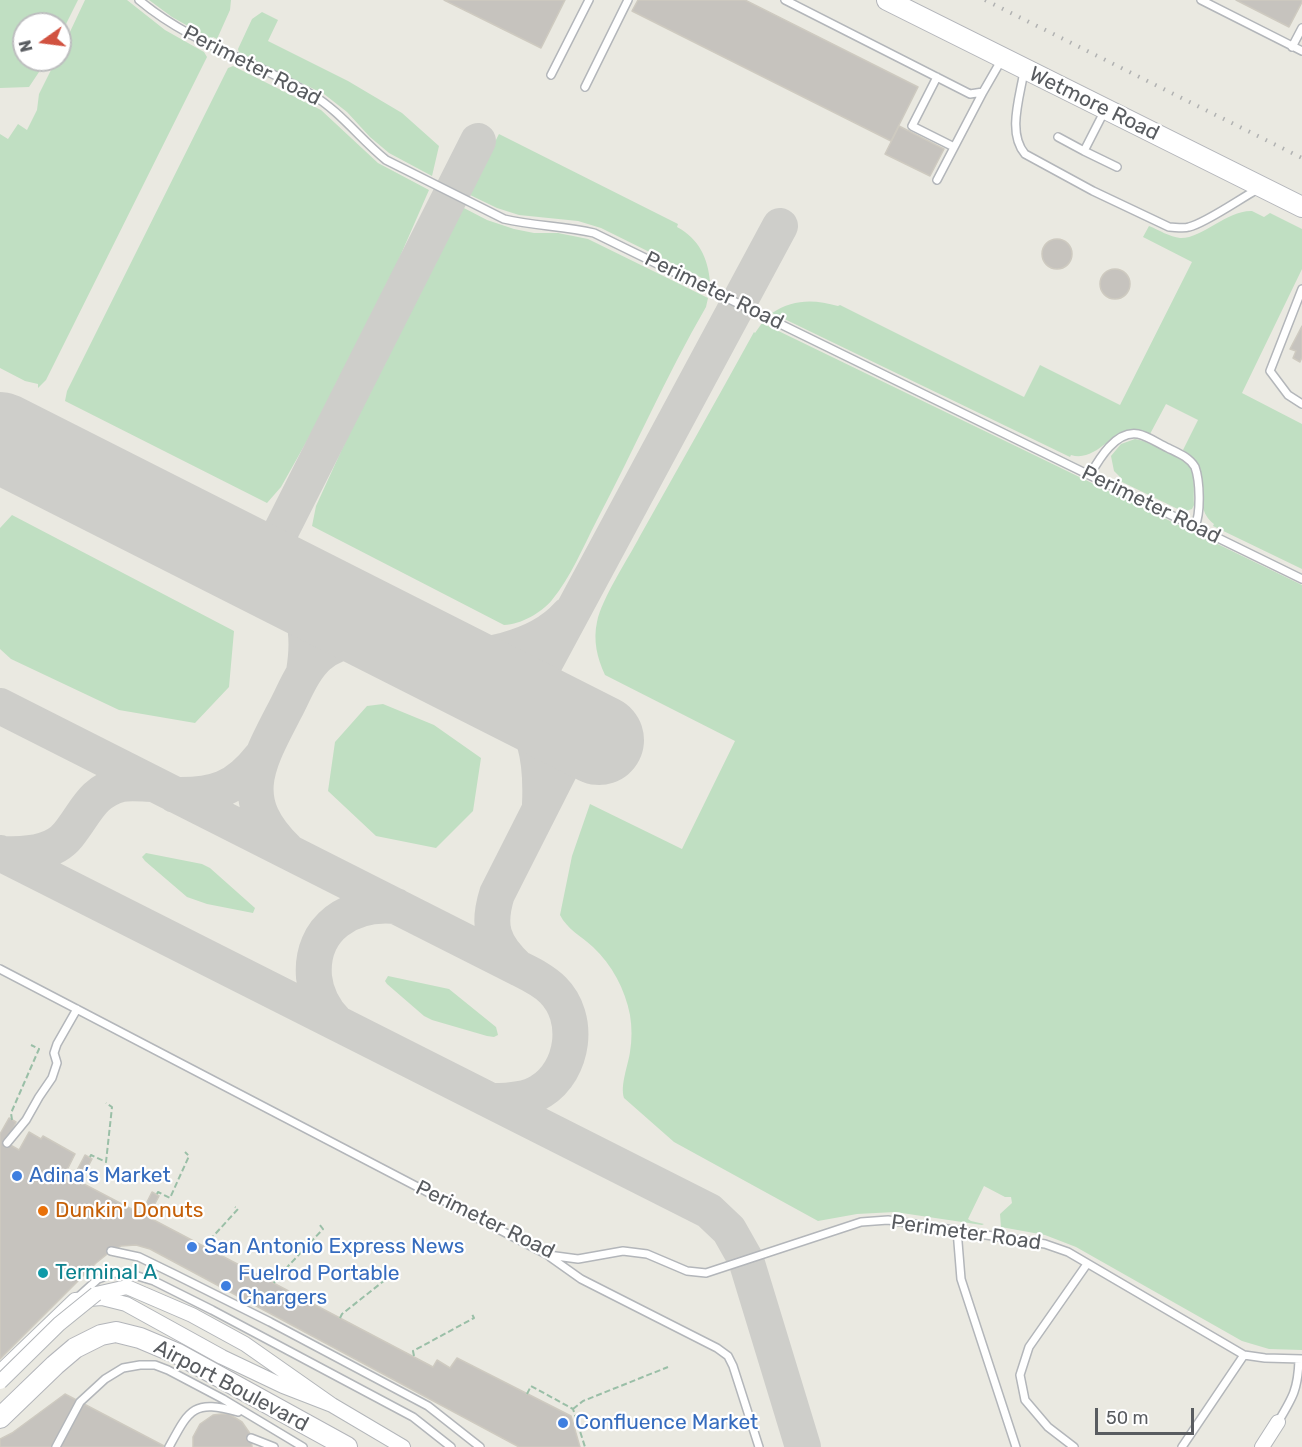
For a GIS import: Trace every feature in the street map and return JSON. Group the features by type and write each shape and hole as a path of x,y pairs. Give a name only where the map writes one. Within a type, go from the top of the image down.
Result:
{"main road":[{"name":"Wetmore Road","path":"887,0 1302,207"},
{"name":"Airport Boulevard","path":"0,1418 75,1348 101,1335 116,1332 140,1338 178,1354 347,1447"}],"street":[{"path":"0,1382 59,1324 96,1294 127,1287 192,1315 245,1344 332,1405 403,1447"},
{"path":"0,1372 75,1300 102,1298 126,1304 222,1357 283,1386 332,1405"},
{"path":"1262,1447 1278,1422"}],"lane":[{"name":"Perimeter Road","path":"139,0 155,14 186,33 311,94 341,116 363,141 386,160 504,219 525,224 568,227 594,233 1302,579"},
{"path":"551,75 589,0"},
{"path":"585,87 628,0"},
{"path":"785,0 970,94 983,92"},
{"path":"1201,0 1302,51"},
{"path":"1292,47 1302,28"},
{"path":"937,180 1002,58"},
{"path":"1025,69 1016,126 1019,147 1025,154 1093,190 1169,227 1181,228 1197,223 1261,187"},
{"path":"937,76 912,126 954,147"},
{"path":"1084,150 1105,109"},
{"path":"1058,137 1117,167"},
{"path":"1302,289 1270,371 1287,395 1302,404"},
{"path":"1090,475 1105,452 1122,438 1137,434 1144,436 1183,456 1195,467 1199,509 1195,526"},
{"name":"Perimeter Road","path":"0,969 548,1255 578,1259 623,1251 647,1254 687,1271 706,1273 861,1222 888,1220 1045,1244 1068,1252 1244,1355 1265,1359 1300,1359"},
{"path":"7,1143 26,1120 52,1078 57,1064 54,1053 57,1044 76,1009"},
{"path":"957,1230 961,1279 1016,1447"},
{"path":"111,1251 138,1257 354,1366 428,1406 480,1447"},
{"path":"548,1255 581,1279 717,1348 728,1356 734,1366 759,1447"},
{"path":"1074,1447 1048,1427 1024,1400 1020,1375 1029,1347 1087,1264"},
{"path":"75,1300 98,1279 114,1273 131,1274 154,1281 413,1417 451,1447"},
{"path":"1182,1447 1244,1355"},
{"path":"1278,1422 1293,1397 1298,1383 1300,1359"},
{"path":"56,1447 80,1402 105,1379 123,1368 140,1365 154,1365 168,1370 223,1399 303,1447"},
{"path":"169,1447 185,1418 204,1406 218,1406 246,1414"},
{"path":"251,1438 274,1447"}],"path":[{"path":"12,1119 11,1113 39,1049 31,1045"},
{"path":"90,1157 91,1155 106,1162 112,1107 106,1103"},
{"path":"157,1194 158,1192 170,1198 189,1156 185,1152"},
{"path":"206,1248 207,1243 238,1209 235,1207"},
{"path":"274,1283 323,1229 319,1224"},
{"path":"340,1318 342,1314 386,1280 382,1274"},
{"path":"414,1356 413,1351 474,1318 472,1314"},
{"path":"573,1408 583,1401 668,1367"},
{"path":"527,1394 531,1386 573,1408 585,1447"}],"green space":[{"path":"0,0 78,0 72,12 12,12 12,72 39,72 29,87 0,88"},
{"path":"85,0 127,0 165,30 204,52 207,57 46,380 38,388 38,384 25,381 0,368 0,134 8,139 18,124 27,130 37,110 39,94 50,72 72,72 72,28"},
{"path":"149,0 231,0 230,10 217,39 213,37 211,39 172,17"},
{"path":"262,12 278,20 268,41 348,81 402,113 439,146 432,176 389,153 370,137 347,112 324,94 239,53 238,49 252,19"},
{"path":"233,66 321,110 378,163 429,190 385,291 335,391 281,487 267,503 65,401 67,391 228,68"},
{"path":"499,134 678,224 677,227 691,237 701,250 710,282 601,228 578,221 519,215 497,208 468,194"},
{"path":"462,207 487,220 514,229 534,233 558,233 588,239 708,298 706,307 565,582 552,600 537,613 524,620 504,625 312,526 316,506 358,414"},
{"path":"1252,211 1264,217 1270,213 1302,229 1302,269 1242,393 1302,424 1302,569 1213,526 1214,524 1203,507 1199,467 1183,450 1198,420 1166,404 1150,434 1138,430 1127,431 1091,453 1070,457 772,313 788,305 804,302 840,305 1024,397 1040,365 1120,405 1192,262 1143,237 1149,226 1168,235 1188,237 1233,215"},
{"path":"762,323 1302,585 1302,1350 1269,1349 1242,1341 1076,1247 1045,1235 1001,1227 1000,1214 1012,1203 1011,1197 1005,1197 984,1186 968,1219 984,1224 982,1225 895,1212 857,1214 818,1221 674,1142 624,1098 624,1081 632,1034 625,996 606,962 593,947 570,928 560,915 572,856 590,804 682,849 735,741 605,675 596,649 597,622 616,579 754,332"},
{"path":"1135,439 1165,450 1190,467 1194,480 1192,509 1186,513 1120,481 1122,479 1114,471 1111,456 1121,444"},
{"path":"12,515 234,631 229,687 195,723 119,710 11,659 0,649 0,528"},
{"path":"383,704 434,725 481,758 473,811 436,848 376,836 328,791 335,742 367,706"},
{"path":"146,853 202,864 210,868 255,908 253,913 207,904 187,897 145,861 142,857"},
{"path":"388,976 449,989 496,1027 498,1035 487,1036 424,1016 387,984 385,981"}],"building":[{"path":"444,0 565,0 541,48"},
{"path":"638,0 745,0 918,87 891,141 632,11"},
{"path":"1236,0 1302,0 1302,2 1289,27"},
{"path":"899,126 944,149 930,176 885,154"},
{"path":"1057,239 1068,243 1072,254 1068,265 1057,269 1046,265 1042,254 1046,243"},
{"path":"1115,269 1126,273 1130,284 1126,295 1115,299 1104,295 1100,284 1104,273"},
{"path":"1302,326 1300,362 1293,358 1296,351 1290,349"},
{"name":"Terminal A","path":"9,1118 16,1122 7,1143 19,1150 29,1132 41,1139 43,1136 75,1154 65,1174 73,1178 85,1155 92,1159 80,1182 141,1214 152,1192 159,1196 148,1217 433,1367 437,1360 450,1368 457,1358 571,1416 580,1447 519,1447 150,1249 136,1245 121,1246 96,1263 0,1359 0,1134"},
{"path":"65,1394 166,1447 0,1447 0,1439 12,1433"},
{"path":"229,1414 242,1422 251,1435 252,1447 193,1447 193,1437 200,1424 213,1415"}],"taxiway":[{"path":"214,546 241,553 256,553 263,551 278,537 478,141"},
{"path":"524,702 780,226"},
{"path":"0,451 22,449"},
{"path":"273,575 292,597 303,619 307,643 304,672"},
{"path":"431,655 467,656 505,650 540,637 568,615"},
{"path":"287,850 271,832 261,815 256,798 256,782 266,748 300,681 308,667 319,655 337,644 367,638 398,639"},
{"path":"503,691 523,715 535,743 540,772 540,804"},
{"path":"0,706 549,986 562,1002 568,1015 570,1043 561,1070 552,1082 536,1094 517,1099 492,1101"},
{"path":"518,968 497,942 492,925 494,905 497,894 580,730"},
{"path":"175,795 201,794 223,788 243,777 261,757"},
{"path":"3,854 47,850 68,835 90,804 103,792 125,783 154,784"},
{"path":"0,853 709,1211 729,1230 746,1260 803,1447"},
{"path":"336,1022 321,1002 315,984 315,959 319,944 326,932 337,921 349,914 364,908 396,906"}],"runway":[{"path":"0,437 599,740"}],"railway":[{"path":"985,0 1302,158"}],"place":[{"name":"Adina’s Market","path":"17,1176"},
{"name":"Dunkin' Donuts","path":"43,1211"},
{"name":"San Antonio Express News","path":"192,1247"},
{"name":"Terminal A","path":"43,1273"},
{"name":"Fuelrod Portable Chargers","path":"226,1286"},
{"name":"Confluence Market","path":"563,1423"}]}
